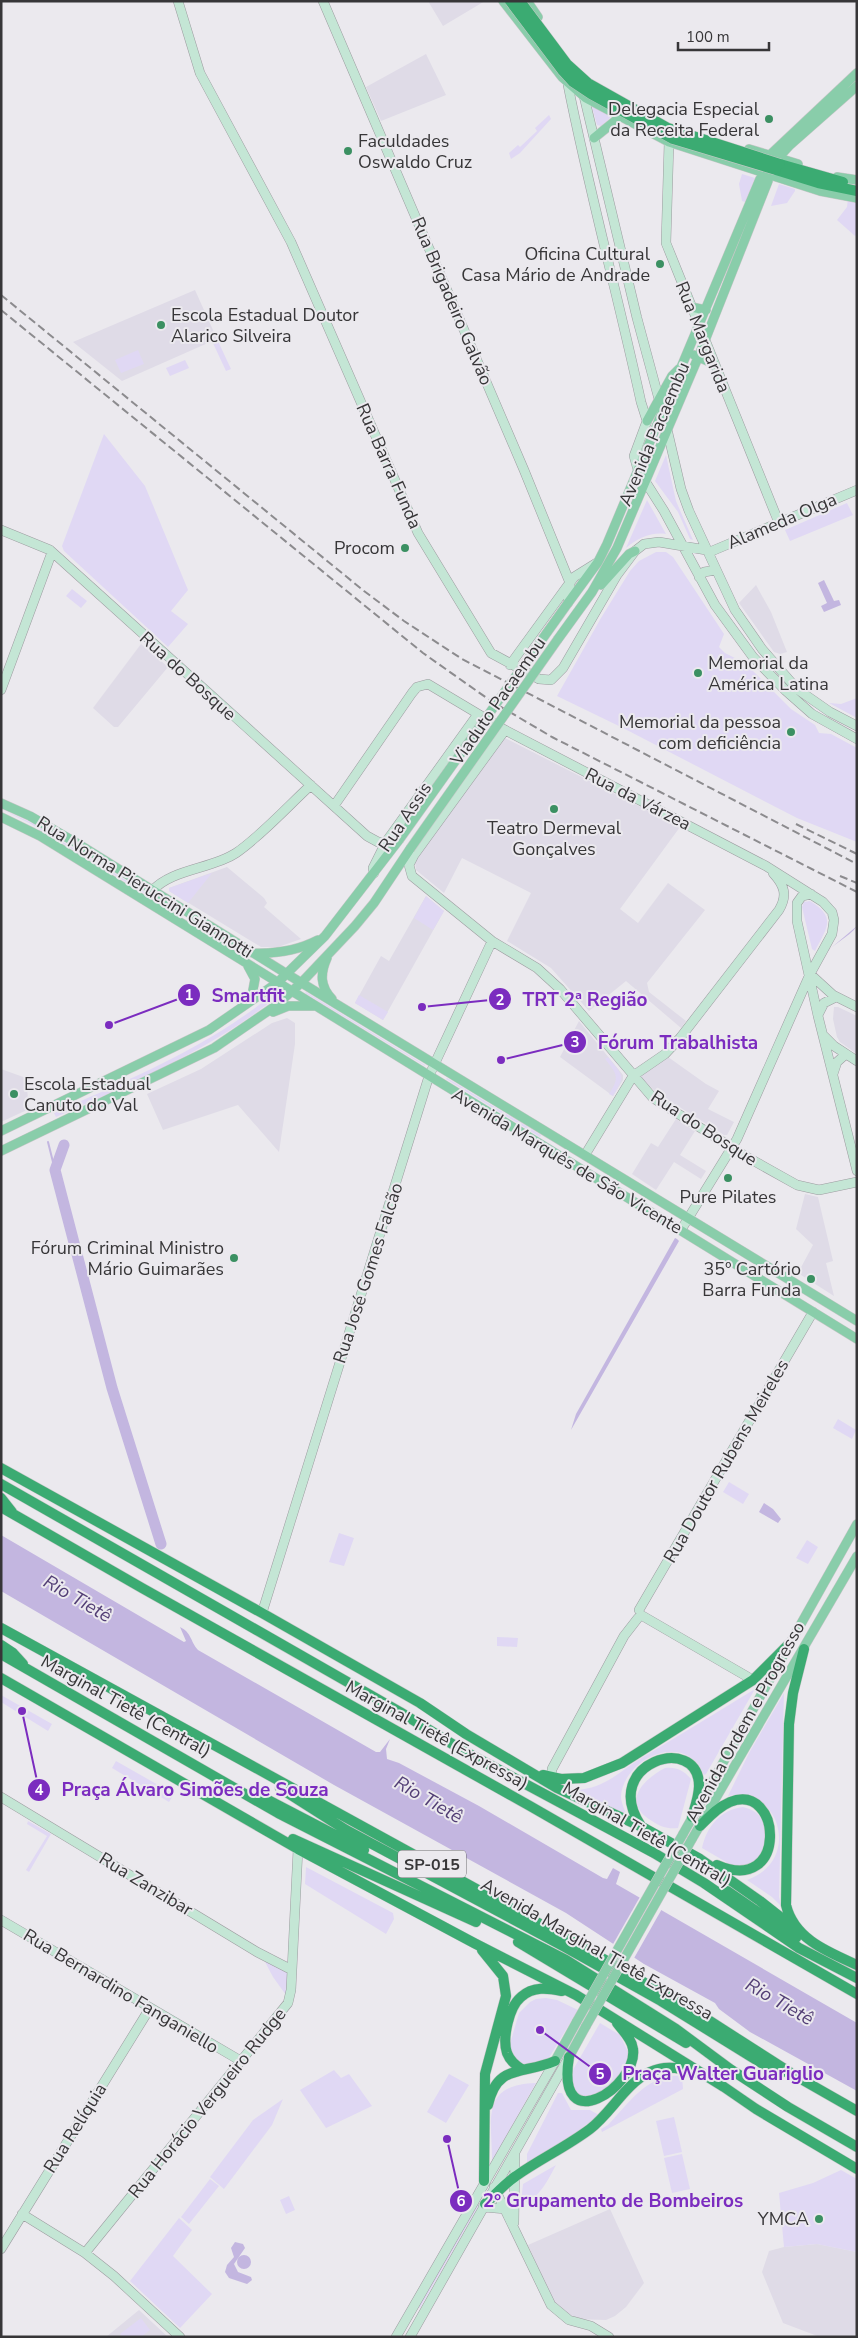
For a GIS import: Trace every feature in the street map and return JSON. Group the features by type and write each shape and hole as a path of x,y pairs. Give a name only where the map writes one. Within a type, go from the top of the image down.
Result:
{"highway":[{"path":"510,1 568,77 591,94 641,123 686,143 855,196"},
{"path":"520,1 561,57 580,77 657,122 690,136 811,173 857,182"},
{"path":"1,1468 420,1703 466,1734 530,1772 581,1800 642,1827 700,1859 760,1901 816,1945 857,1965"},
{"name":"Marginal Tietê (Central)","path":"1,1484 392,1707 462,1750 628,1839 704,1883 799,1948 857,1978"},
{"path":"1,1498 12,1513"},
{"name":"Marginal Tietê (Expressa)","path":"1,1507 530,1806 857,1994"},
{"name":"SP-015","path":"1,1628 593,1953 702,2016 794,2076 857,2111"},
{"path":"530,1772 552,1778 584,1778 609,1770 753,1680 790,1643"},
{"path":"1,1645 13,1652 27,1669"},
{"path":"798,1931 787,1911 785,1876 790,1708 804,1648"},
{"name":"Marginal Tietê (Central)","path":"1,1654 278,1813 428,1892 566,1960 676,2029 730,2069 857,2147"},
{"path":"1,1678 298,1849 576,1995 724,2087 756,2110 857,2169"},
{"path":"642,1827 630,1803 632,1786 642,1770 662,1758 680,1759 692,1767 695,1772 699,1786 692,1817"},
{"name":"Avenida Marginal Tietê Expressa","path":"259,1769 268,1780 346,1830 494,1908 662,2001 771,2069 794,2076"},
{"path":"238,1789 271,1801 453,1897 485,1909 494,1908"},
{"path":"700,1826 723,1806 732,1801 745,1800 763,1809 767,1815 770,1828 768,1854 762,1862 754,1867 732,1870 700,1859"},
{"path":"269,1831 318,1850 519,1942 730,2069"},
{"path":"704,1883 717,1885 805,1943 816,1945"},
{"path":"474,1943 497,1966 506,1985 504,2006 489,2053 485,2074 484,2181"},
{"path":"832,1980 845,1980 857,1986"},
{"path":"523,2070 512,2061 505,2047 511,2016 521,1997 540,1988 576,1995"},
{"path":"569,2057 566,2076 567,2086 572,2093 579,2100 585,2102 602,2098 628,2070 634,2051 628,2036 612,2016"},
{"path":"486,2116 493,2087 509,2073 544,2066 555,2061"},
{"path":"484,2206 496,2189 565,2147 591,2128 608,2114 634,2083 650,2072 676,2067 724,2087"}],"main road":[{"path":"503,1 568,85 584,97 620,117 669,142 820,191 855,196"},
{"path":"526,1 570,60 583,74 673,125 857,182"},
{"path":"857,73 775,155 790,145 857,86"},
{"path":"594,138 620,117"},
{"name":"Avenida Pacaembu","path":"592,592 616,548 698,357 764,180 598,562"},
{"path":"691,307 706,310"},
{"path":"688,353 714,364"},
{"path":"647,421 672,376 683,366"},
{"path":"592,592 596,591 629,554 635,551"},
{"name":"Viaduto Pacaembu","path":"1,1131 184,1043 213,1027 287,974 325,936 399,840 598,562"},
{"name":"Viaduto Pacaembu","path":"255,1021 292,992 356,926 412,852 592,592"},
{"name":"Rua Norma Pieruccini Giannotti","path":"1,803 46,825 287,974"},
{"name":"Rua Norma Pieruccini Giannotti","path":"1,817 40,836 277,983"},
{"path":"253,953 274,954 294,950 325,936"},
{"path":"328,955 321,981 323,987 337,1005"},
{"path":"247,964 255,979 251,1001"},
{"name":"Avenida Marquês de São Vicente","path":"287,974 857,1321"},
{"name":"Avenida Marquês de São Vicente","path":"277,983 857,1339"},
{"path":"1,1150 176,1068 214,1048 255,1021 283,1008 315,1006"},
{"name":"Avenida Ordem e Progresso","path":"555,2061 857,1524"},
{"name":"Avenida Ordem e Progresso","path":"569,2057 692,1839 857,1556"}],"street":[{"name":"Rua Barra Funda","path":"178,1 200,73 291,242 412,521 488,650 510,665 543,681 551,680 557,676 608,588 635,551"},
{"name":"Rua Brigadeiro Galvão","path":"323,1 438,266 570,582 568,603"},
{"path":"583,74 584,97 684,500 735,610 776,667 797,689 814,702 857,726"},
{"path":"568,85 585,164 647,421 634,456 638,470 716,605 750,654 768,674 812,714 857,739"},
{"name":"Rua Margarida","path":"669,142 666,243 704,342 779,523"},
{"path":"606,247 613,250 619,243"},
{"name":"Alameda Olga","path":"708,552 857,490"},
{"name":"Rua do Bosque","path":"1,530 45,547 52,552 367,836 378,842 386,842"},
{"path":"635,551 644,544 652,542 683,546 708,552"},
{"path":"1,690 52,552"},
{"path":"510,665 570,582 598,562"},
{"path":"699,577 704,572 716,570"},
{"name":"Rua da Várzea","path":"334,806 412,693 420,686 428,684 505,730 766,866 829,906 834,920 832,934 810,974"},
{"name":"Rua Assis","path":"374,873 373,868 386,842 478,714"},
{"path":"412,852 505,730"},
{"path":"460,737 485,756"},
{"path":"152,890 158,884 170,878 236,853 311,784"},
{"name":"Rua do Bosque","path":"367,836 378,857"},
{"name":"Rua do Bosque","path":"412,852 409,865 412,876 492,941 537,968 560,989 653,1098 784,1179 807,1189 819,1190 857,1182"},
{"path":"585,1155 633,1076 664,1054 680,1038 779,910 784,900 784,890 766,866"},
{"path":"811,894 802,896 797,903 797,921 822,1034 857,1170"},
{"path":"779,910 790,910 797,921"},
{"name":"Rua José Gomes Falcão","path":"262,1613 430,1076 492,941"},
{"path":"810,974 836,997 857,1007"},
{"path":"681,1230 732,1148 810,974"},
{"path":"818,1016 824,1003 836,997"},
{"path":"822,1034 834,1046 857,1061"},
{"path":"833,1077 837,1062 846,1054"},
{"name":"Rua Doutor Rubens Meireles","path":"552,1778 552,1769 624,1636 639,1614 813,1312"},
{"path":"639,1614 753,1680"},
{"name":"Rua Zanzibar","path":"1,1797 257,1952 292,1970"},
{"name":"Rua Horácio Vergueiro Rudge","path":"85,2253 288,2004 292,1970 298,1849"},
{"name":"Rua Bernardino Fanganiello","path":"1,1920 240,2062"},
{"name":"Rua Relíquia","path":"1,2249 150,2008"},
{"name":"Avenida Ordem e Progresso","path":"496,2189 515,2150 569,2057"},
{"name":"Avenida Ordem e Progresso","path":"396,2337 484,2181 555,2061"},
{"path":"514,2228 515,2150"},
{"path":"484,2181 496,2189 540,2287 551,2305 569,2320 591,2326 609,2337"},
{"path":"410,2337 484,2206 506,2209"},
{"path":"22,2214 85,2253 125,2285 180,2337"}],"shaded area":[{"path":"428,1 485,1 443,26"},
{"name":"Faculdades Oswaldo Cruz","path":"426,54 446,95 381,121 366,87"},
{"path":"591,103 610,114 610,118 601,126 597,125"},
{"path":"549,115 551,119 520,153 511,159 509,153 518,145 520,147 537,131 535,128"},
{"path":"742,174 755,178 745,202 742,201 739,184"},
{"path":"779,184 795,189 795,191 787,203 771,206"},
{"path":"848,198 857,200 857,234 855,236 837,220 847,207"},
{"name":"Escola Estadual Doutor Alarico Silveira","path":"195,290 217,339 122,381 73,342"},
{"path":"217,339 231,369 226,371 212,341"},
{"path":"138,350 144,364 121,373 115,360"},
{"path":"185,360 189,368 170,376 166,368"},
{"path":"104,434 145,486 188,590 171,611 188,624 168,647 64,551 62,546"},
{"path":"666,455 676,501 693,540 690,539 678,512 655,481"},
{"path":"647,500 666,534 645,536 626,548"},
{"path":"847,503 853,515 790,541 785,530"},
{"name":"Memorial da América Latina","path":"656,552 666,552 673,557 724,634 719,647 725,653 735,658 738,666 743,668 748,666 791,709 815,725 819,733 831,734 857,748 857,842 797,818 557,696 630,571 639,561"},
{"path":"756,585 771,612 787,652 780,654 774,652 739,603"},
{"path":"72,589 87,601 81,608 66,596"},
{"path":"141,644 168,667 118,727 114,727 93,708"},
{"path":"857,698 857,718 829,703 841,704"},
{"path":"505,738 680,827 620,909 638,923 668,883 705,910 647,983 649,992 686,1021 681,1028 626,981 589,1011 551,968 507,941 531,893 462,858 444,893 416,870 415,861"},
{"path":"1,809 32,823 158,900 31,824"},
{"path":"227,867 264,898 267,903 264,907 301,939 278,947 261,947 169,891 169,888"},
{"path":"212,873 188,903 169,891 169,888"},
{"path":"426,896 444,911 383,1020 355,1003 381,956 389,961"},
{"path":"426,896 444,911 433,930 414,918"},
{"path":"810,901 824,912 827,923 815,951 812,949 802,907 804,902"},
{"path":"274,993 278,996 253,1015 199,1049 143,1078 56,1117 54,1113 196,1046 223,1030"},
{"path":"305,993 425,1065 425,1066"},
{"path":"359,995 388,1012 383,1020 355,1003"},
{"path":"834,1007 857,1016 857,1054 840,1042 837,1037 833,1019"},
{"path":"287,1018 295,1023 295,1044 279,1152 238,1105 163,1130 147,1094 201,1069 272,1023"},
{"path":"579,1021 623,1075 623,1080 613,1096 560,1057"},
{"path":"608,1057 621,1076 620,1084 613,1096 609,1094 615,1083 616,1076 605,1059"},
{"path":"668,1057 719,1091 708,1109 734,1122 727,1135 724,1135 657,1093 640,1077"},
{"name":"Escola Estadual Canuto do Val","path":"1,1069 26,1078 29,1109 1,1122"},
{"path":"446,1079 541,1135 540,1137"},
{"path":"676,1119 695,1131 680,1155 706,1171 701,1179 674,1162 656,1190 632,1174 651,1143 658,1147"},
{"path":"805,1194 818,1197 833,1261 826,1263 834,1296 798,1273 813,1245 796,1229"},
{"path":"838,1419 856,1430 852,1439 833,1428"},
{"path":"729,1482 749,1494 743,1504 723,1492"},
{"path":"339,1533 354,1538 344,1566 329,1562"},
{"path":"807,1540 818,1547 808,1564 796,1558"},
{"path":"497,1637 518,1638 517,1647 497,1646"},
{"path":"755,1689 706,1774 704,1775 697,1763 686,1755 674,1752 650,1757 639,1764 624,1784 621,1798 627,1815 576,1790 596,1786 612,1778"},
{"path":"784,1693 779,1897 781,1906 772,1897 747,1880 764,1870 775,1857 779,1842 778,1827 771,1813 761,1802 746,1796 728,1796 749,1753"},
{"path":"1,1695 52,1724 48,1731 1,1702"},
{"path":"116,1761 174,1794 169,1802 112,1768"},
{"path":"665,1768 680,1770 691,1779 678,1828 667,1828 652,1821 643,1814 638,1807 636,1799 643,1785"},
{"path":"743,1807 754,1811 761,1818 765,1828 765,1845 761,1854 751,1865 733,1866 702,1848 711,1826 721,1815"},
{"path":"28,1821 51,1834 29,1872 26,1870 47,1836 27,1824"},
{"path":"306,1867 393,1913 394,1919 386,1934 305,1884"},
{"path":"264,1960 288,1973 286,1995 273,1977"},
{"path":"546,1998 557,2000 578,2010 547,2061 531,2068 515,2063 509,2047 519,2013 530,2002"},
{"path":"600,2023 620,2035 629,2054 624,2071 603,2096 586,2101 575,2094 571,2078 574,2068"},
{"path":"334,2070 341,2078 349,2074 372,2106 326,2128 300,2090"},
{"path":"449,2074 469,2085 446,2123 427,2112"},
{"path":"670,2076 682,2076 683,2089 602,2132 601,2129 608,2125 649,2084"},
{"path":"536,2083 492,2161 491,2118 497,2097 506,2090 518,2085"},
{"path":"558,2093 562,2093 571,2110 590,2110 599,2115 562,2143 527,2163 527,2154"},
{"path":"283,2099 272,2125 224,2189 210,2177 253,2120"},
{"path":"674,2117 682,2152 664,2156 656,2121"},
{"path":"682,2154 690,2189 672,2193 664,2158"},
{"path":"556,2165 538,2194 527,2202 521,2203 523,2184"},
{"name":"YMCA","path":"841,2170 857,2179 857,2252 817,2244 784,2247 779,2193 813,2183"},
{"path":"210,2179 219,2186 189,2224 181,2217"},
{"path":"289,2196 295,2210 286,2214 280,2200"},
{"path":"477,2203 479,2205 420,2308 418,2307"},
{"path":"610,2209 644,2283 626,2307 615,2316 606,2320 573,2319 559,2308 552,2299 528,2245"},
{"path":"179,2218 192,2230 173,2256 212,2294 180,2328 130,2281"},
{"path":"817,2244 857,2252 857,2331 854,2337 820,2337 783,2323 762,2272 769,2251 784,2247"},
{"path":"139,2310 168,2337 106,2337"},
{"path":"141,2318 150,2330 141,2337 123,2337 120,2334"}],"water":[{"path":"824,580 834,601 839,600 841,605 824,612 821,606 827,603 818,583"},
{"path":"857,926 854,930 831,948"},
{"path":"799,1004 727,1161 677,1239 732,1149"},
{"path":"675,1238 679,1241 571,1430 576,1414"},
{"path":"764,1503 773,1509 781,1519 778,1523 759,1512"},
{"name":"Rio Tietê","path":"1,1535 184,1642 186,1641 180,1627 184,1629 198,1650 376,1752 380,1752 390,1739 386,1749 387,1759 399,1763 479,1806 603,1878 607,1879 613,1868 620,1872 616,1884 857,2023 857,2091 750,2032 719,2009 715,2003 644,1964 566,1913 334,1785 1,1591"},
{"path":"235,2242 243,2244 245,2248 234,2264 238,2272 251,2277 252,2280 247,2284 229,2278 225,2272 227,2265 234,2257 231,2248"},
{"path":"241,2255 247,2255 251,2262 247,2269 241,2269 237,2265 237,2259"}],"pier":[{"path":"641,1895 663,1907 633,1960 612,1946"}],"waterway":[{"path":"48,1142 55,1170"},
{"path":"64,1145 55,1170 112,1388 161,1544"}],"railway":[{"path":"1,295 364,591 404,621 462,659 857,864"},
{"path":"1,310 423,653 491,701 552,737 857,892"},
{"path":"796,824 857,854"},
{"path":"840,876 857,883"}],"place":[{"name":"Delegacia Especial da Receita Federal","path":"769,119"},
{"name":"Faculdades Oswaldo Cruz","path":"348,151"},
{"name":"Oficina Cultural Casa Mário de Andrade","path":"660,264"},
{"name":"Escola Estadual Doutor Alarico Silveira","path":"161,325"},
{"name":"Procom","path":"405,548"},
{"name":"Memorial da América Latina","path":"698,673"},
{"name":"Memorial da pessoa com deficiência","path":"791,732"},
{"name":"Teatro Dermeval Gonçalves","path":"554,809"},
{"name":"TRT 2ª Região","path":"422,1007"},
{"name":"Smartfit","path":"109,1025"},
{"name":"Fórum Trabalhista","path":"501,1060"},
{"name":"Escola Estadual Canuto do Val","path":"14,1094"},
{"name":"Pure Pilates","path":"728,1178"},
{"name":"Fórum Criminal Ministro Mário Guimarães","path":"234,1258"},
{"name":"35º Cartório Barra Funda","path":"811,1279"},
{"name":"Praça Álvaro Simões de Souza","path":"22,1711"},
{"name":"Praça Walter Guariglio","path":"540,2030"},
{"name":"2º Grupamento de Bombeiros","path":"447,2139"},
{"name":"YMCA","path":"819,2219"}]}
